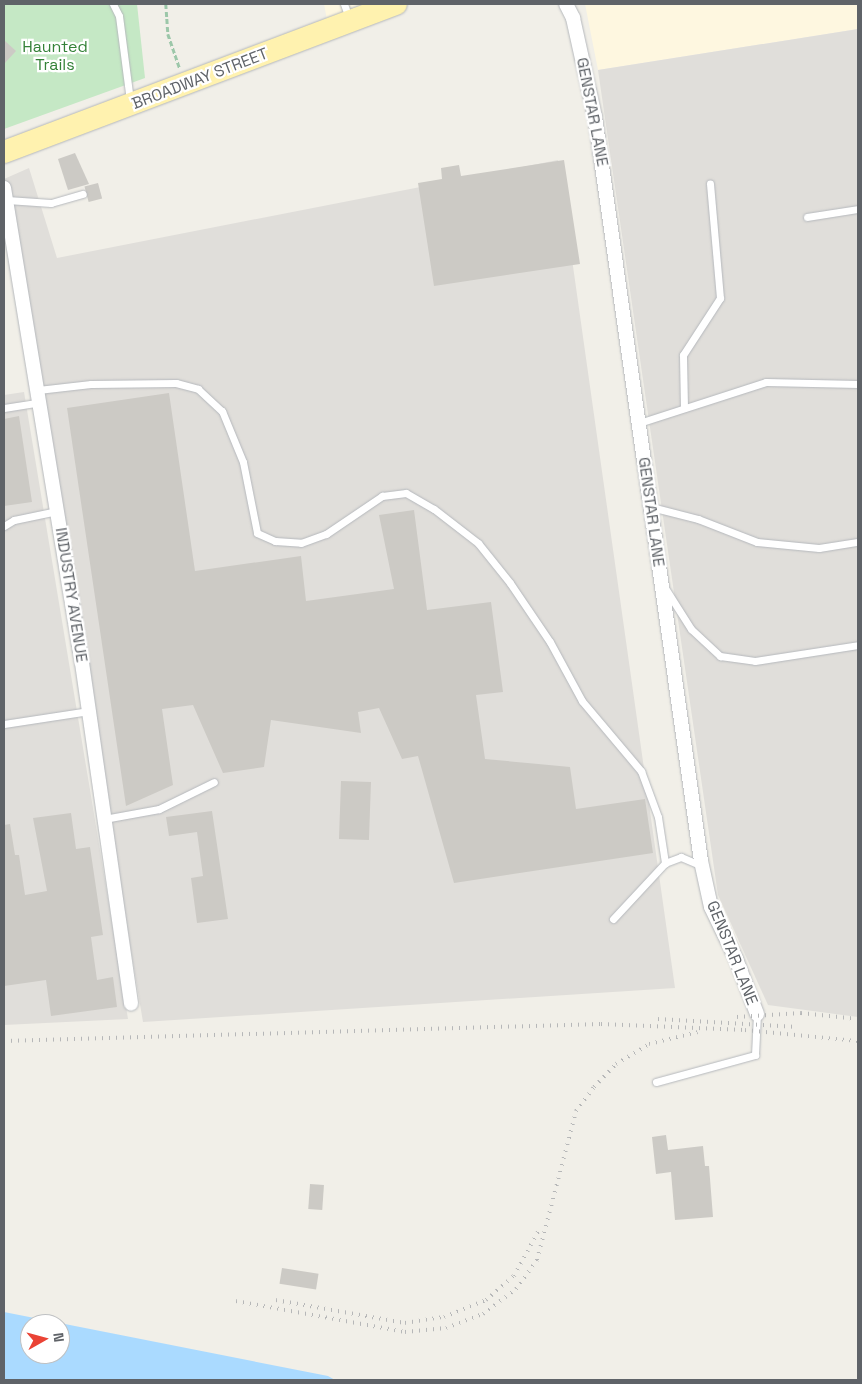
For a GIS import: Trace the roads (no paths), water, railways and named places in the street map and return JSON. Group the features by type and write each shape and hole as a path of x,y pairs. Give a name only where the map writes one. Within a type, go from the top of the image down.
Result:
{"main road":[{"name":"BROADWAY STREET","path":"4,152 130,105 347,13 396,4"}],"street":[{"name":"GENSTAR LANE","path":"566,4 572,18 595,116 702,867 711,907 736,959 757,1014"},
{"name":"INDUSTRY AVENUE","path":"5,194 89,711 131,1002"}],"lane":[{"path":"113,4 119,16 130,105"},
{"path":"684,408 683,355 720,298 710,183"},
{"path":"5,194 51,203 83,194"},
{"path":"807,217 858,209"},
{"path":"639,424 766,382 858,384"},
{"path":"4,408 39,396 101,384 176,383 198,389 222,410 243,462 258,533 275,541 301,543 326,534 382,496 406,493 434,509 478,543 510,583 550,642 582,701 641,771 658,817 665,862"},
{"path":"651,507 698,519 757,542 819,548 858,542"},
{"path":"4,526 14,520 57,511"},
{"path":"661,582 691,629 720,656 754,661 858,645"},
{"path":"4,724 89,711"},
{"path":"104,819 159,809 214,782"},
{"path":"613,919 665,862 682,857 702,867"},
{"path":"656,1082 755,1055 757,1014"}],"water":[{"path":"4,1312 20,1315 20,1364 70,1364 70,1325 328,1376 335,1380 4,1380"}],"railway":[{"path":"737,1017 801,1013 858,1019"},
{"path":"658,1019 798,1027"},
{"path":"4,1041 601,1024 745,1030 858,1041"},
{"path":"236,1301 405,1332 446,1328 483,1314 516,1289 537,1260 576,1111 594,1087 616,1064 649,1044 698,1032"},
{"path":"276,1300 405,1323 444,1317 486,1300 514,1276 540,1228"}],"park label":[{"name":"Haunted Trails","path":"55,56"}]}
